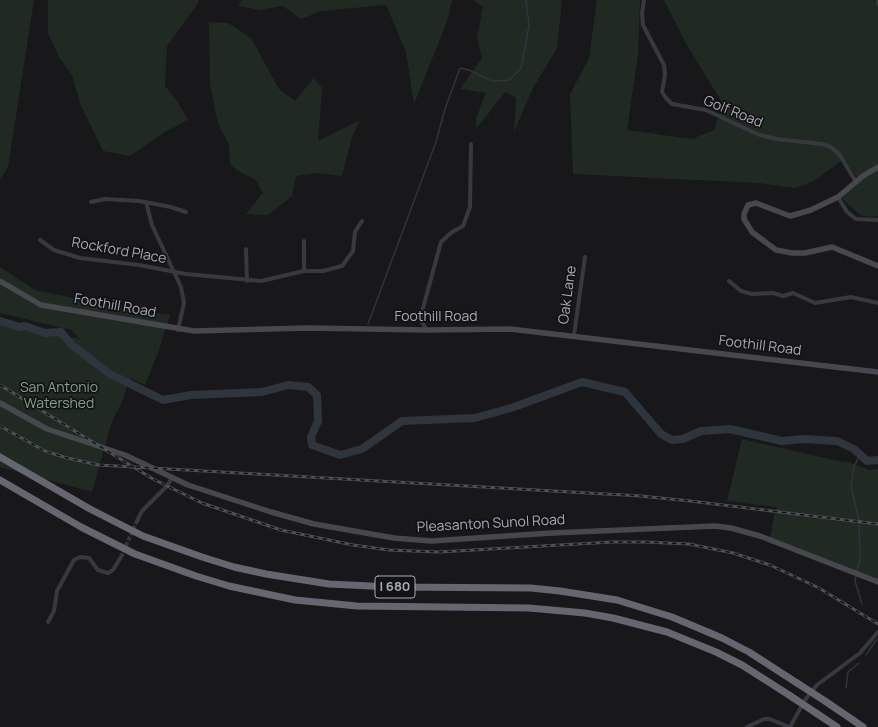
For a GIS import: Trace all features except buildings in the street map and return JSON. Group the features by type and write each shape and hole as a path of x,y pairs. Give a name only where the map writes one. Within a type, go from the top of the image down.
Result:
{"highway":[{"name":"I 680","path":"0,458 116,523 173,548 228,565 266,574 329,584 391,587 530,588 560,591 617,600 672,617 722,638 749,652 863,727"},
{"name":"I 680","path":"0,480 81,527 122,547 166,566 229,586 295,600 357,606 529,608 578,612 613,618 667,632 716,652 742,665 837,727"},
{"path":"816,713 830,727"}],"street":[{"name":"Golf Road","path":"644,0 642,13 643,25 664,65 665,75 662,92 672,104 706,110 757,134 776,139 811,142 826,146 839,154 856,182"},
{"path":"426,330 420,319 441,242 452,232 463,226 470,207 471,144"},
{"path":"878,167 838,197 811,210 790,216 760,203 751,204 744,210 744,219 752,232 776,250 792,253 832,247 878,266"},
{"path":"838,197 848,212 856,219 878,220"},
{"path":"91,202 119,199 146,202 171,207 186,212"},
{"path":"146,202 152,225 181,287 184,303 178,330"},
{"name":"Rockford Place","path":"40,240 54,250 80,258 139,264 174,272 247,281 261,281 304,271 323,271 342,266 353,251 355,232 362,221"},
{"path":"304,241 304,271"},
{"path":"246,250 247,281"},
{"name":"Oak Lane","path":"574,335 584,257"},
{"name":"Foothill Road","path":"0,281 41,305 178,330 352,328 426,330 510,329 574,335 878,372"},
{"path":"729,281 741,291 752,294 773,293 783,296 793,293 815,303 850,297 878,303"},
{"name":"Pleasanton Sunol Road","path":"0,403 47,429 125,455 188,485 293,519 394,538 445,540 552,533 715,526 731,528 760,536 878,582"},
{"path":"137,521 142,511 167,486 172,478"},
{"path":"48,622 54,611 57,591 74,560 80,557 89,558 98,570 108,573 117,565 121,557"},
{"path":"747,727 764,719 770,719 790,727 805,700 817,685 860,653 878,632"}],"green space":[{"path":"0,0 34,0 8,167 0,180"},
{"path":"48,0 198,0 198,3 167,46 165,86 177,101 188,120 165,132 130,156 103,151 80,103 72,75 59,57 48,33"},
{"path":"242,0 452,0 447,22 414,104 406,52 386,5 321,11 301,19 283,6 259,10 238,6"},
{"path":"473,0 562,0 557,48 533,88 514,132 516,98 505,92 476,129 476,118 486,93 460,89 482,58 477,38 483,7"},
{"path":"597,0 640,0 638,55 627,130 692,139 714,130 723,104 688,47 664,0 874,0 878,4 878,216 869,217 860,215 840,197 860,182 844,159 812,182 795,188 759,183 573,174 570,94 589,58"},
{"path":"209,22 228,23 251,38 279,89 295,101 314,78 322,88 318,141 360,120 352,137 342,176 318,173 296,176 292,196 268,215 246,214 263,193 256,180 238,171 230,164 229,144 218,124 210,84"},
{"name":"San Antonio Watershed","path":"0,267 35,290 131,310 170,315 158,353 145,385 130,378 122,402 112,421 92,492 0,467 0,322 80,339 71,330 0,313"},
{"path":"742,439 838,461 849,462 870,470 878,469 878,584 769,542 776,507 727,501"}],"waterway":[{"path":"368,324 436,142 445,109 460,68 469,70 492,81 509,80 521,69 529,25 526,0"},
{"path":"0,321 20,327 25,326 45,333 61,332 72,345 110,374 163,400 191,395 262,392 288,385 308,387 317,395 318,421 311,437 312,445 340,455 362,449 402,421 475,418 514,407 582,382 625,392 661,434 672,440 683,439 701,431 730,429 782,441 803,439 837,441 854,449 867,461 878,460"},
{"path":"860,455 854,466 851,486 859,520 860,558 855,581 862,604"},
{"path":"866,655 877,639"},
{"path":"846,688 848,672 859,663"}],"tunnel":[{"path":"121,557 137,521"}],"railway":[{"path":"0,385 153,479 202,503 281,530 353,545 389,550 439,552 612,542 689,544 733,553 770,565 819,588 878,624"},
{"path":"0,426 45,451 67,458 99,465 641,496 878,524"}]}
